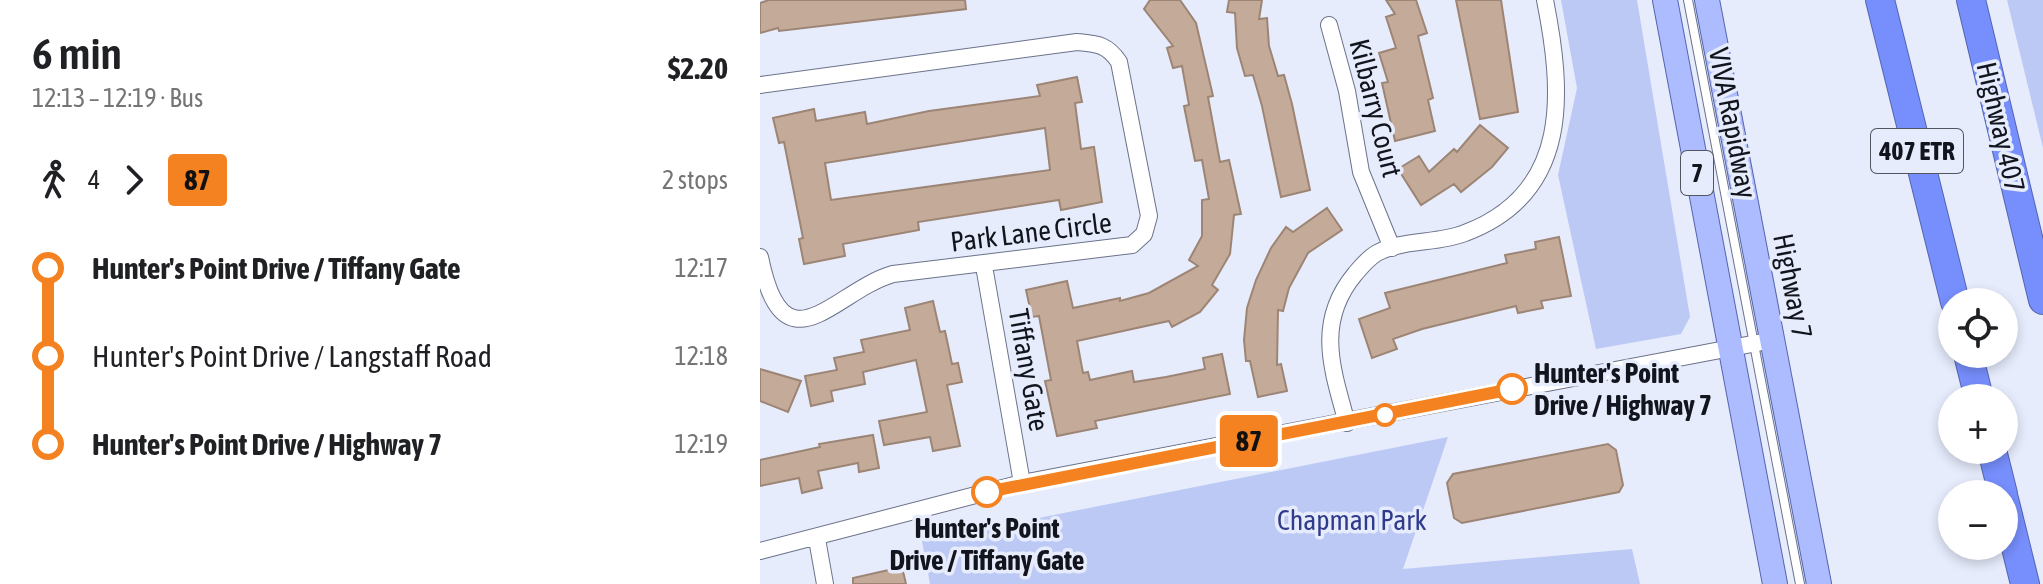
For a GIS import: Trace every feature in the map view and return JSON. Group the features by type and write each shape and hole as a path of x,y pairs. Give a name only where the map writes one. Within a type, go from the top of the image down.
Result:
{"highway":[{"name":"407 ETR","path":"1880,0 1952,288"},
{"name":"Highway 407","path":"1971,0 2043,300"},
{"path":"2018,556 2025,584"}],"main road":[{"name":"Highway 7","path":"1665,0 1752,343 1819,584"},
{"name":"Highway 7","path":"1707,0 1752,343 1775,584"}],"street":[{"path":"1347,423 1330,349 1335,303 1365,263 1392,248 1463,235 1490,222 1515,202 1533,180 1553,139 1558,113 1553,41 1545,0"},
{"name":"Kilbarry Court","path":"1329,25 1347,91 1361,172 1392,248"},
{"name":"Park Lane Circle","path":"760,85 1077,42 1110,48 1119,62 1149,216 1144,234 1132,245 880,278 822,315 806,319 793,317 774,300 760,257"},
{"name":"Tiffany Gate","path":"984,266 1022,483"},
{"path":"760,551 817,539 1022,483 1752,343"},
{"path":"817,539 825,584"}],"lane":[{"name":"VIVA Rapidway","path":"1688,0 1800,584"}],"green space":[{"path":"1561,0 1637,0 1690,317 1681,334 1596,349 1558,175 1577,88"},
{"path":"2007,0 2043,0 2043,148"},
{"name":"Chapman Park","path":"1448,437 1403,569 1632,549 1640,584 930,584 922,541"}],"building":[{"path":"769,0 965,0 966,9 779,31 778,28 760,33 760,3"},
{"path":"1150,0 1180,0 1196,23 1213,96 1208,97 1220,162 1229,160 1241,214 1234,215 1230,254 1212,285 1218,290 1200,312 1172,327 1169,321 1077,341 1083,373 1088,372 1090,380 1132,371 1134,382 1205,369 1203,358 1222,354 1230,394 1095,421 1097,428 1057,436 1045,381 1051,380 1039,316 1032,317 1026,290 1067,281 1073,308 1149,293 1198,266 1189,260 1202,236 1202,200 1209,199 1202,160 1195,161 1184,106 1189,105 1182,66 1173,68 1167,48 1173,46 1144,9"},
{"path":"1229,0 1262,0 1259,19 1267,18 1269,46 1278,76 1284,75 1310,190 1281,197 1253,75 1245,76 1237,48 1235,13 1227,12"},
{"path":"1386,0 1416,0 1427,33 1418,36 1433,98 1428,100 1435,131 1395,141 1382,83 1388,82 1379,53 1396,48 1386,17 1395,14"},
{"path":"1456,0 1501,0 1518,112 1480,119"},
{"path":"1077,77 1082,102 1075,103 1081,149 1094,147 1102,202 1061,210 1059,200 918,222 919,230 843,244 845,256 804,264 799,239 803,238 784,142 779,143 773,118 814,109 816,121 865,112 867,124 929,111 1040,96 1037,85","holes":["1045,128 1050,170 831,200 825,163"]},
{"path":"1480,125 1508,148 1492,167 1461,192 1454,184 1421,205 1398,169 1419,156 1429,172 1454,149 1457,152"},
{"path":"1327,208 1342,230 1308,253 1289,288 1283,311 1278,310 1277,365 1281,364 1287,391 1258,397 1250,361 1246,361 1244,340 1247,308 1256,280 1271,248 1286,227 1293,232"},
{"path":"1559,237 1571,296 1541,301 1543,308 1518,313 1516,306 1422,329 1393,339 1397,349 1372,358 1359,319 1390,308 1385,293 1507,263 1505,255 1536,249 1535,242"},
{"path":"933,301 940,332 945,331 952,364 958,363 962,382 947,385 960,446 933,451 930,437 884,445 879,421 927,412 916,360 863,372 865,384 831,391 833,401 811,406 805,376 837,370 834,358 864,352 861,340 910,330 905,308"},
{"path":"760,369 801,381 788,412 760,401"},
{"path":"873,435 879,468 859,472 858,463 818,471 822,488 802,493 799,478 760,486 760,460 820,447 819,444"},
{"path":"1608,444 1616,450 1623,485 1619,492 1462,523 1454,518 1447,483 1453,474"},
{"path":"902,567 906,584 853,584 853,578"}],"bus line":[{"name":"87","path":"987,492 1512,389"}],"place":[{"name":"Hunter's Point Drive / Highway 7","path":"1512,389"},
{"name":"Hunter's Point Drive / Tiffany Gate","path":"987,492"}]}
